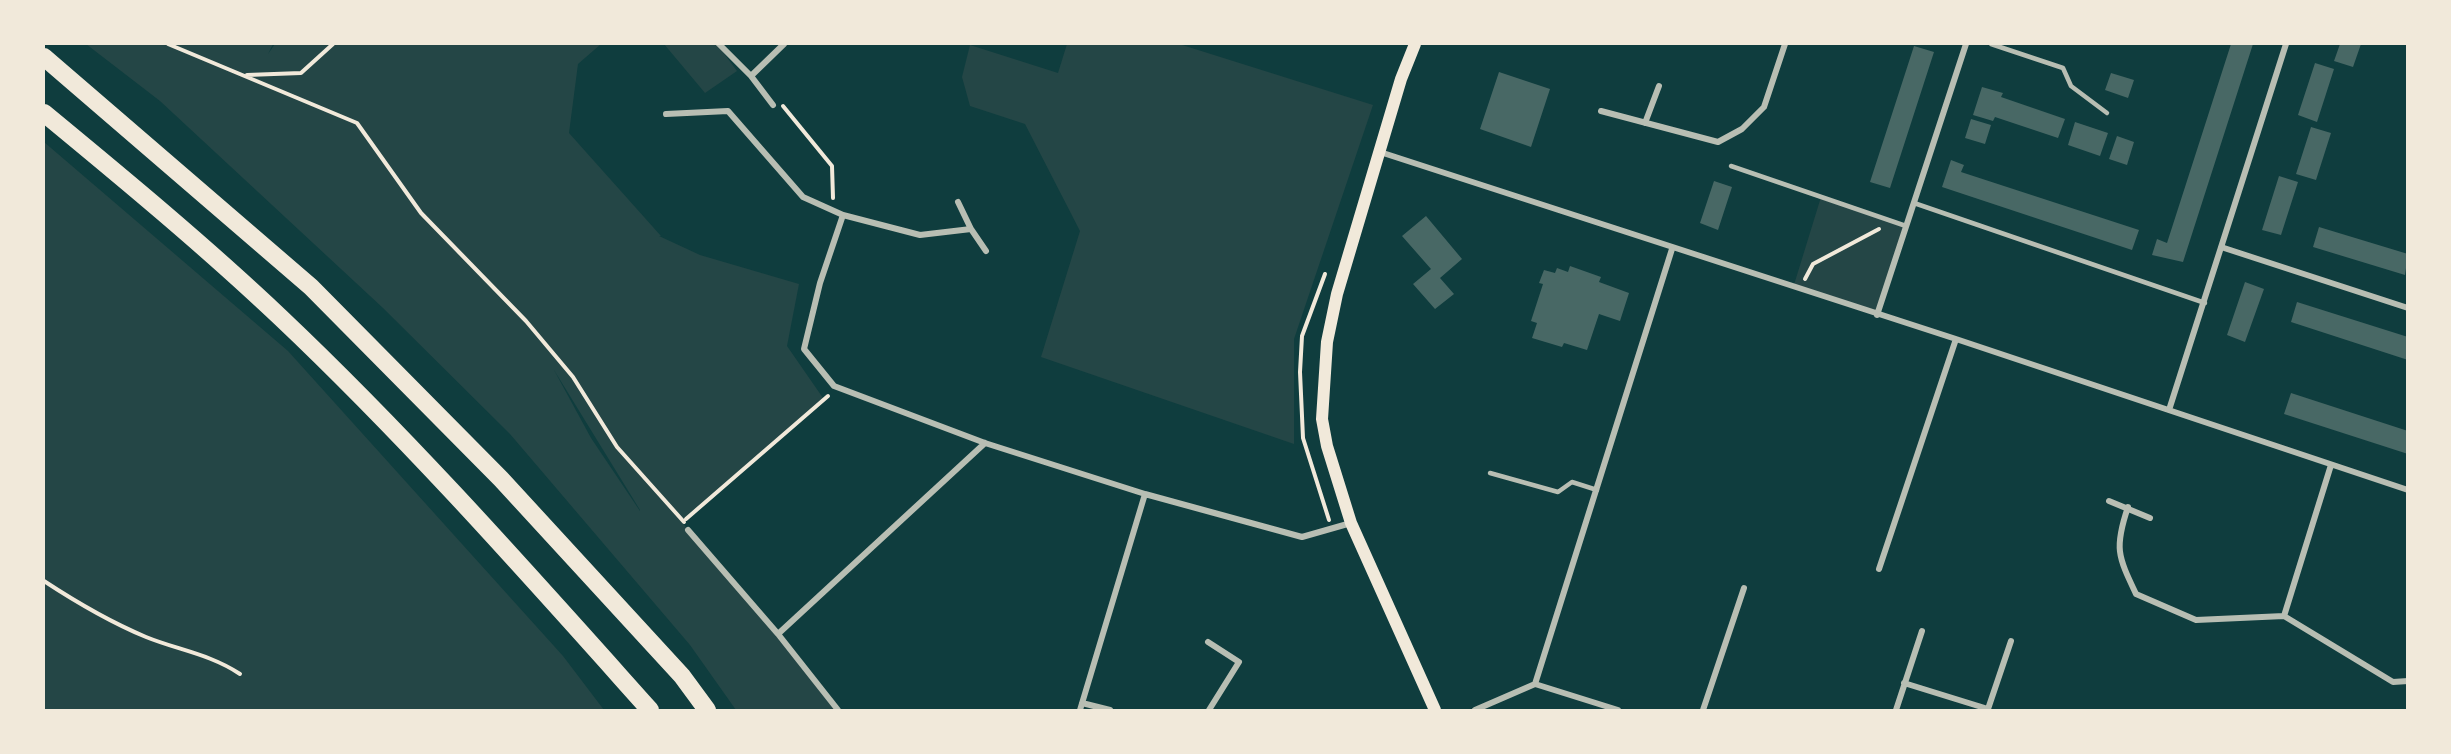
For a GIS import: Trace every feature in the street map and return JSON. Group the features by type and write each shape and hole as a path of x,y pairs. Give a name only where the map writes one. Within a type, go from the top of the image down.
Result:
{"highway":[{"path":"44,57 167,160 336,311 409,383 682,676 707,711"},
{"path":"44,113 138,191 280,317 472,511 650,711"}],"main road":[{"path":"1415,44 1379,152 1337,294 1327,342 1322,419 1327,446 1351,523 1435,711"}],"street":[{"path":"719,44 751,76 773,105"},
{"path":"751,76 784,44"},
{"path":"1601,111 1718,142 1742,129 1764,107 1785,44"},
{"path":"1877,315 1966,44"},
{"path":"2169,410 2286,44"},
{"path":"1644,123 1659,86"},
{"path":"666,114 728,111 803,197 843,216 920,235 971,229"},
{"path":"1379,152 1798,290 1956,339 2408,490"},
{"path":"958,202 971,229 986,251"},
{"path":"843,216 820,283 804,349 834,386 985,443 1145,494 1302,537 1351,523"},
{"path":"2222,247 2408,308"},
{"path":"1535,684 1672,249"},
{"path":"1879,569 1956,339"},
{"path":"778,634 985,443"},
{"path":"2284,616 2331,465"},
{"path":"1080,711 1145,494"},
{"path":"2109,501 2150,518"},
{"path":"2128,507 2120,530 2118,556 2136,594 2196,620 2284,616 2393,682 2408,681"},
{"path":"688,530 778,634 838,711"},
{"path":"1703,711 1744,588"},
{"path":"1896,711 1922,631"},
{"path":"1904,682 1988,709 2011,641"},
{"path":"1208,642 1239,662 1209,711"},
{"path":"1474,711 1535,684 1618,711"},
{"path":"1082,703 1110,711"}],"lane":[{"path":"1991,44 2062,68 2071,86 2107,113"},
{"path":"1731,166 1906,226"},
{"path":"1914,203 2205,303"},
{"path":"1490,473 1548,491 1558,492 1572,482 1597,490"}],"path":[{"path":"168,44 357,123 421,213 526,321 573,377 617,447 683,521 688,530"},
{"path":"243,75 301,73 333,44"},
{"path":"773,105 783,106 832,166 833,211"},
{"path":"1798,290 1813,264 1893,221"},
{"path":"683,521 827,397 834,386"},
{"path":"44,581 73,600 144,636 219,660 240,674"}],"shaded area":[{"path":"86,44 273,44 268,54 275,44 601,44 578,64 569,133 661,236 659,236 700,255 799,284 787,346 823,398 681,521 837,710 736,710 690,645 510,434 383,308 160,101","holes":["554,370 640,510 591,438"]},
{"path":"664,44 717,44 737,71 705,93"},
{"path":"1067,44 1179,44 1373,105 1294,339 1294,444 1041,357 1080,231 1025,124 970,106 962,77 970,45 1058,73"},
{"path":"44,142 288,351 563,656 604,710 44,710"},
{"path":"1821,197 1906,226 1877,315 1793,288"}],"building":[{"path":"2231,44 2253,44 2183,262 2152,255 2157,239 2167,243"},
{"path":"2340,44 2361,44 2353,67 2334,61"},
{"path":"1914,46 1934,52 1890,188 1870,182"},
{"path":"2315,63 2334,69 2317,122 2298,115"},
{"path":"1499,72 1550,89 1531,147 1480,129"},
{"path":"2111,73 2134,80 2128,98 2105,90"},
{"path":"1982,87 2003,93 2001,97 2065,119 2058,138 1995,117 1993,121 1973,115"},
{"path":"1971,119 1991,125 1985,144 1965,138"},
{"path":"2075,122 2108,133 2100,156 2068,145"},
{"path":"2311,127 2331,133 2316,180 2296,174"},
{"path":"2117,136 2134,142 2127,165 2109,159"},
{"path":"1951,160 1964,165 1961,172 2139,230 2132,250 1942,187"},
{"path":"2279,176 2298,182 2281,235 2262,230"},
{"path":"1714,181 1732,187 1718,230 1700,223"},
{"path":"1426,216 1462,259 1440,278 1454,294 1435,309 1413,284 1431,269 1402,236"},
{"path":"2319,227 2408,254 2405,275 2313,247"},
{"path":"1570,266 1601,277 1599,282 1629,293 1620,321 1599,314 1587,350 1564,343 1562,347 1532,338 1537,323 1531,321 1543,284 1539,283 1544,270 1555,273 1557,268 1568,272"},
{"path":"2245,282 2264,289 2245,342 2227,335"},
{"path":"2297,302 2408,337 2408,360 2291,322"},
{"path":"2291,393 2408,431 2408,454 2284,414"}]}
